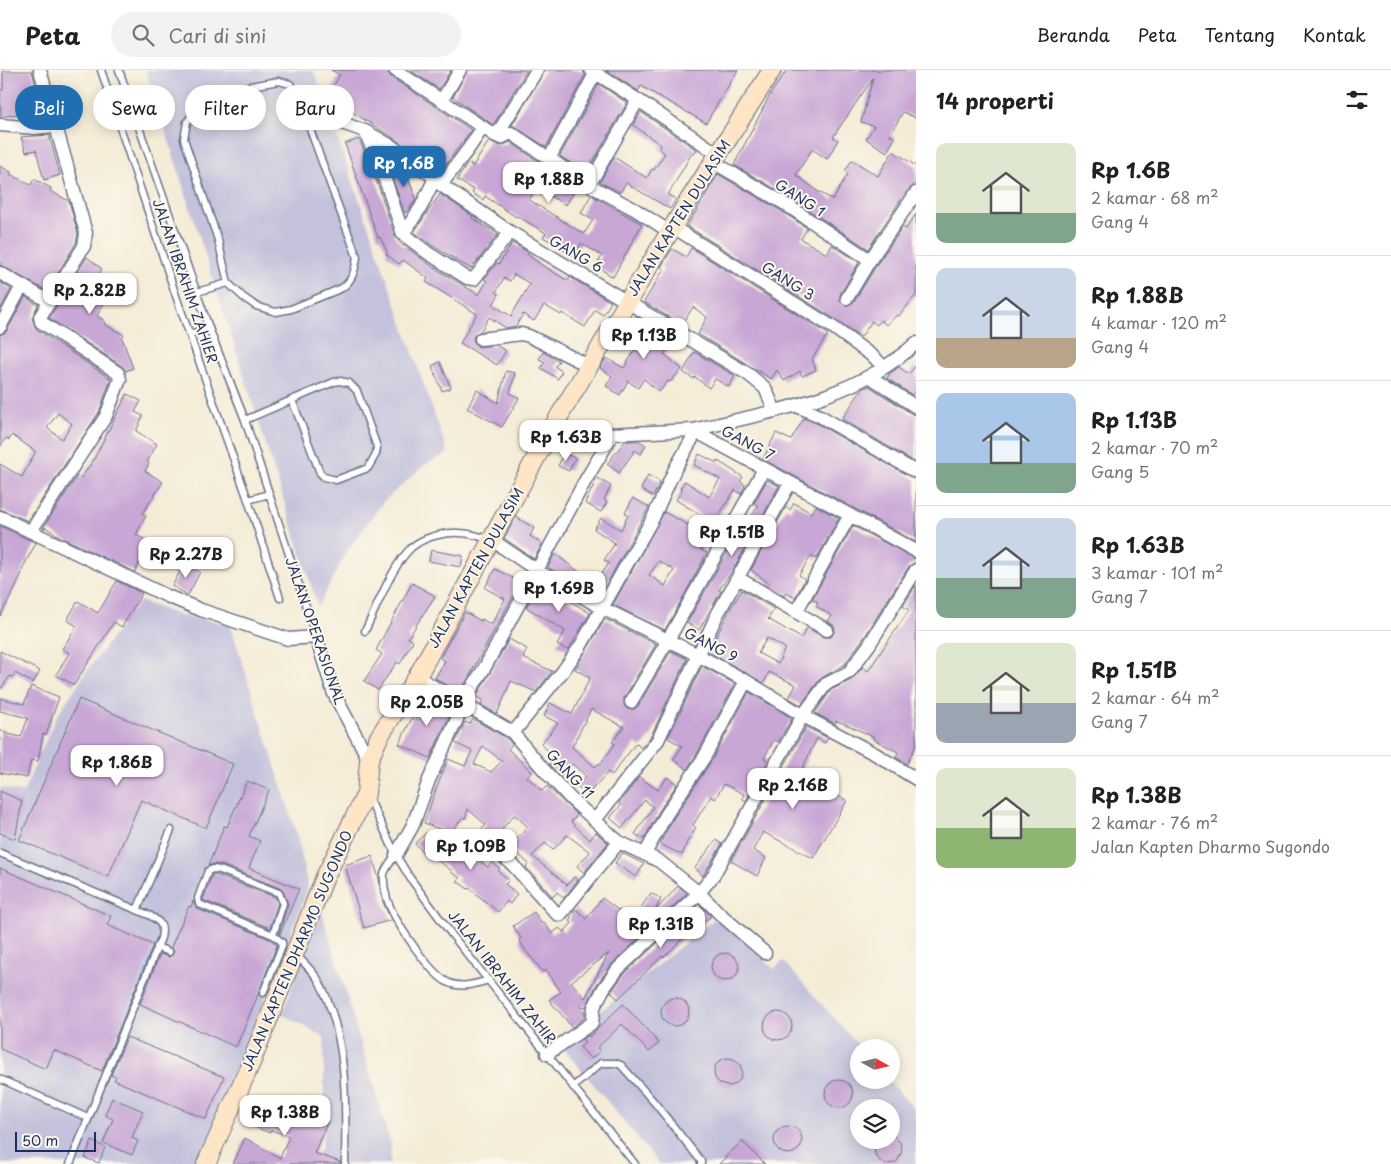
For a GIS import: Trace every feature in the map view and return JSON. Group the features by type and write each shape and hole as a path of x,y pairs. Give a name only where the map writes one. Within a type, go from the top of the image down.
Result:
{"main road":[{"name":"JALAN KAPTEN DULASIM","path":"369,760 379,736 417,677 548,437 589,366 671,229 772,70"},
{"path":"366,794 369,760"},
{"name":"JALAN KAPTEN DHARMO SUGONDO","path":"206,1164 251,1063 266,994 294,952 325,877 366,794"}],"street":[{"path":"40,70 44,85"},
{"path":"396,70 496,136 537,70"},
{"path":"442,100 460,70"},
{"path":"549,159 593,71"},
{"name":"GANG 1","path":"593,71 638,100 716,158 870,260"},
{"path":"589,185 638,100"},
{"path":"0,125 15,126"},
{"name":"GANG 6","path":"354,127 365,131 393,147 438,182 510,232 748,374 764,388 772,401 775,411"},
{"path":"403,234 438,182 469,148 482,127"},
{"path":"31,531 106,416 120,379 118,373 41,322 40,317 84,246 86,233 56,130"},
{"path":"365,131 387,185 403,234 428,253 474,279 510,232"},
{"name":"GANG 3","path":"496,136 501,138 511,133 589,185 671,229 834,328 883,367"},
{"path":"847,298 870,260 916,193"},
{"path":"0,273 50,302"},
{"path":"0,327 22,286"},
{"path":"481,339 521,334 529,336 589,366"},
{"path":"548,437 694,431 797,406 870,376 909,350 916,343"},
{"path":"870,376 916,407"},
{"path":"797,406 820,416 916,472"},
{"path":"513,733 574,655 622,576 653,518 694,431"},
{"name":"GANG 7","path":"694,431 916,551"},
{"path":"396,855 413,825 429,780 470,691 538,571 585,481 613,434"},
{"path":"631,702 764,469"},
{"path":"595,820 658,740 698,655 790,483"},
{"path":"796,612 850,515"},
{"path":"0,517 167,596 201,610 288,639 316,637"},
{"name":"GANG 9","path":"492,540 538,571 602,608 746,681 916,779"},
{"path":"548,1054 592,1023 594,1007 604,988 618,969 699,893 713,876 803,715 824,686 850,670 869,645 916,570"},
{"path":"738,578 827,630"},
{"name":"JALAN OPERASIONAL","path":"316,637 334,694 369,760"},
{"name":"GANG 11","path":"417,677 513,733 564,792 619,842 659,861 699,893 765,953"},
{"path":"645,854 666,815 704,756 746,681"},
{"path":"490,845 513,865 557,914 560,915 619,842"}],"lane":[{"name":"JALAN IBRAHIM ZAHIER","path":"101,70 176,296 248,500"},
{"name":"JALAN IBRAHIM ZAHIER","path":"118,70 210,328 245,420 269,494"},
{"path":"279,81 290,84 297,94 357,257 355,270 349,283 342,288 291,309 276,312 256,306 228,284 218,240 184,139 187,122 199,106 217,93 279,81"},
{"path":"197,292 228,284"},
{"path":"190,334 210,328"},
{"path":"245,420 334,382 340,381 354,387 357,391 377,447 372,463 368,468 336,480 324,477 320,473 292,400"},
{"path":"248,500 269,494"},
{"name":"JALAN OPERASIONAL","path":"269,494 316,637"},
{"name":"JALAN OPERASIONAL","path":"248,500 280,598"},
{"path":"365,631 397,567 413,547 436,535 448,533 461,533 492,540"},
{"name":"JALAN IBRAHIM ZAHIR","path":"366,794 396,855 410,878 452,935 635,1164"},
{"path":"137,910 171,830"},
{"path":"0,853 149,915 161,924 163,929 70,1164"},
{"path":"396,855 386,868 384,884 390,907 407,936 436,972 448,982 469,986 489,980"},
{"path":"266,994 283,944 280,939 273,935 199,904 198,898 208,871 212,869 228,872 279,893 283,901 273,935"},
{"path":"157,947 169,952"},
{"path":"294,952 318,980 332,1014 341,1053 346,1112 345,1164"},
{"path":"573,1087 601,1063 621,1065 654,1102 701,1161 701,1164"},
{"path":"0,1079 88,1118"}],"shaded area":[{"path":"146,70 312,70 319,85 276,85 276,130 335,130 448,453 423,466 384,501 347,551 318,607 165,130 175,130 175,85 151,85"},
{"path":"140,601 179,615 230,624 298,838 308,889 211,1135 197,1164 0,1164 0,787 23,793 56,717 91,665"},
{"path":"321,909 391,1145 390,1164 300,1164 321,1150 324,1131 324,1037 282,1014"},
{"path":"717,917 774,969 783,961 853,1039 850,1039 850,1089 896,1089 916,1111 916,1164 659,1164 560,1044"}],"building":[{"path":"331,70 387,70 391,77 471,130 442,170 354,113 354,85 334,85 340,75"},
{"path":"410,70 451,70 439,89"},
{"path":"468,70 527,70 493,125 453,97"},
{"path":"545,70 583,70 585,75 546,147 512,125"},
{"path":"606,70 738,70 706,123 641,86 638,91"},
{"path":"787,70 916,70 916,118 903,112 890,135 895,138 887,152 866,139 874,126 861,122 873,78 833,137 838,140 827,159 812,149 796,175 814,189 833,200 848,173 845,171 852,160 878,176 893,151 916,166 916,182 906,192 868,249 786,195 734,165 771,93"},
{"path":"3,71 32,71 35,85 15,85 15,114 1,117 0,90 3,90"},
{"path":"599,84 627,103 586,173 560,156"},
{"path":"641,112 697,150 694,154 692,153 668,195 676,199 670,209 626,183 620,192 600,182 614,157 647,178 665,153 659,149 661,145 633,125"},
{"path":"49,135 60,175 44,180 36,150 26,152 21,137"},
{"path":"359,139 379,188 395,237 403,246 433,267 479,295 487,281 484,279 497,263 499,264 512,243 528,252 527,254 540,264 568,281 570,277 611,302 603,315 595,310 585,327 544,305 534,321 523,314 516,326 506,328 489,317 481,331 474,335 473,340 478,347 496,345 506,351 497,365 460,343 477,314 426,282 428,278 403,260 399,264 386,254 387,252 380,237 378,238 345,144","holes":["514,274 530,284 511,316 493,305 499,294 496,292 504,278 510,281"]},
{"path":"489,141 501,146 510,142 541,163 538,168 563,182 565,179 577,187 566,205 536,188 529,200 584,234 593,220 581,213 591,195 642,224 613,277 596,266 602,256 581,243 575,256 543,237 546,233 516,217 485,196 483,200 472,193 474,190 457,180 468,163 473,166"},
{"path":"0,166 11,172 10,174 31,185 34,179 51,188 50,191 69,201 78,234 76,243 47,291 0,265"},
{"path":"404,167 416,199 405,213 390,172"},
{"path":"718,174 807,228 801,239 827,254 832,245 859,262 840,294 840,301 846,306 854,302 877,264 903,227 906,229 916,214 916,295 899,316 897,315 886,325 881,320 877,325 872,321 861,337 687,226"},
{"path":"440,194 473,216 472,218 498,234 471,269 414,232"},
{"path":"691,248 828,334 812,359 816,370 802,376 800,371 784,381 777,370 771,379 698,334 707,317 693,307 682,325 644,302 664,269 661,267 672,249 686,257"},
{"path":"87,257 102,269 97,277 101,280 96,289 108,296 97,316 105,321 104,324 124,335 122,338 133,368 126,371 122,366 49,318"},
{"path":"0,282 11,289 0,310"},
{"path":"25,297 38,305 32,318 36,329 111,379 99,412 28,521 0,509 0,464 22,477 35,453 35,451 12,435 9,440 6,438 0,447 0,335 7,331","holes":["58,413 72,424 62,439 47,428"]},
{"path":"636,317 675,340 664,354 682,369 659,392 644,379 638,388 628,381 620,395 606,386 612,376 600,368 606,358 624,368 639,343 626,335"},
{"path":"543,352 559,361 555,367 562,371 558,379 541,368 545,362 539,359"},
{"path":"694,352 735,376 729,387 715,379 709,388 695,377 694,379 683,372"},
{"path":"440,362 451,388 442,391 432,366"},
{"path":"916,365 916,389 912,395 887,378 890,373 899,367 909,374"},
{"path":"506,371 515,373 510,393 519,398 502,427 467,408 477,390 498,403"},
{"path":"869,386 916,415 916,463 842,419 862,389"},
{"path":"127,394 141,401 135,412 143,416 136,431 157,444 147,462 149,463 145,471 163,482 142,514 146,515 136,535 150,542 135,572 62,538 45,527 43,528 77,476 81,478 93,461"},
{"path":"804,418 916,480 916,542 763,459 776,433 791,440"},
{"path":"625,441 639,441 646,445 641,454 635,450 619,473 607,464"},
{"path":"564,453 575,458 569,471 558,466"},
{"path":"699,454 717,463 718,461 743,477 740,481 745,485 741,494 735,490 714,523 676,500 682,491 680,489 685,481 709,497 720,479 694,465"},
{"path":"648,475 660,482 653,497 641,489"},
{"path":"597,478 611,486 604,500 607,502 601,512 585,503"},
{"path":"767,480 779,486 734,568 719,590 721,591 699,630 687,623 744,522 747,524 758,506 754,503"},
{"path":"633,498 649,507 601,594 592,588 609,563 604,560 615,543 594,529 601,518 621,530 628,515 625,513"},
{"path":"794,503 811,513 816,506 839,518 816,559 811,556 799,575 805,579 795,598 786,592 784,596 767,586 769,583 751,570 786,507 790,510"},
{"path":"664,512 709,536 701,550 707,553 665,630 613,605","holes":["659,561 674,570 665,586 649,575"]},
{"path":"516,517 534,528 530,536 542,544 534,559 504,538"},
{"path":"0,526 36,543 22,569 16,587 0,616"},
{"path":"853,526 916,559 916,562 909,566 865,636 844,665 820,679 801,705 789,698 796,685 769,672 764,683 709,652 730,609 742,590 774,609 768,619 801,638 807,628 823,637 831,637 835,630 834,626 828,621 832,616 816,606 818,602 812,599","holes":["767,638 785,648 778,664 758,653"]},
{"path":"431,550 463,556 461,567 429,561"},
{"path":"555,554 589,579 583,588 548,567"},
{"path":"184,564 200,572 188,595 172,586"},
{"path":"495,569 521,582 460,693 435,678 445,661 440,658 465,612 491,625 505,599 485,588"},
{"path":"117,581 142,593 122,627 114,622 74,685 56,675 69,653 62,649 77,626 67,620 78,601 98,613"},
{"path":"412,583 435,596 408,638 413,641 400,664 397,662 378,690 364,681 382,654 376,650"},
{"path":"540,583 590,613 568,650 557,645 565,631 526,607"},
{"path":"916,585 916,745 907,764 896,757 898,752 873,739 874,737 843,723 836,721 835,724 815,713 831,690 851,680 863,667 868,671 909,610 903,606"},
{"path":"605,619 656,644 624,698 624,706 627,709 634,709 638,706 671,651 687,659 651,736 641,748 636,743 612,775 608,772 587,795 577,786 586,776 572,764 560,776 549,764 555,757 541,744 558,723 544,716 550,703 572,714 590,678 575,669","holes":["591,709 624,727 612,742 615,744 600,765 598,764 595,767 572,747"]},
{"path":"509,639 527,649 523,658 552,671 536,692 511,681 497,714 481,705 483,700 476,697"},
{"path":"0,651 40,671 33,683 15,673 13,677 10,676 0,690"},
{"path":"702,666 735,684 687,769 673,760 682,746 668,738"},
{"path":"31,686 59,697 46,735 43,734 38,761 31,760 27,778 0,773 0,730 21,737 28,718 0,711 0,698 24,704"},
{"path":"749,692 792,718 778,742 774,740 764,758 768,760 746,801 742,798 744,794 724,784 715,799 711,796 693,825 696,828 687,842 682,855 660,844 673,819 712,760"},
{"path":"431,694 453,708 430,758 399,744 414,714 419,716"},
{"path":"79,699 233,764 206,828 141,800 108,877 19,840"},
{"path":"473,719 507,738 512,744 508,749 532,772 527,777 542,791 547,786 577,815 571,822 590,840 596,832 608,843 584,873 577,866 590,852 567,835 553,850 545,843 532,856 567,885 574,877 578,880 564,898 557,892 553,897 526,867 529,864 510,846 528,827 516,816 514,815 502,829 514,839 507,849 495,839 487,837 480,831 486,825 468,809 465,819 463,817 450,833 424,823 448,759 465,766 472,751 455,743 465,722 470,724","holes":["483,746 502,761 491,772 474,764"]},
{"path":"806,727 828,738 825,743 817,738 802,769 824,782 822,786 847,801 813,858 763,832 753,850 766,858 757,876 731,861"},
{"path":"639,777 658,790 667,777 677,784 659,811 644,839 635,834 653,807 645,800 622,828 610,818"},
{"path":"247,781 269,790 249,836 260,841 249,868 299,889 280,934 288,904 282,889 222,865 213,864 208,866 224,826 227,827"},
{"path":"0,791 22,801 15,839 0,833"},
{"path":"426,833 453,852 450,860 469,841 479,850 474,856 488,867 492,862 500,869 498,871 509,880 505,884 517,894 510,904 507,901 498,912 469,888 457,881 460,878 452,871 432,856 428,859 415,843"},
{"path":"716,840 722,844 703,876 695,868"},
{"path":"622,853 644,864 636,877 615,863"},
{"path":"372,856 383,902 391,920 364,928 345,865"},
{"path":"0,868 111,916 107,925 153,945 102,1071 54,1050 46,1069 0,1049"},
{"path":"214,874 275,897 278,903 270,928 203,900"},
{"path":"678,886 687,893 659,920 654,915 645,929 647,931 612,964 597,984 586,1007 580,1006 585,1012 584,1018 572,1027 549,1000 561,992 546,970 543,972 526,951 519,940 521,938 513,926 534,912 552,934 559,928 564,932 572,923 569,920 570,916 576,909 586,919 602,898 633,919 651,893 661,899 654,912","holes":["609,953 585,998 571,982"]},
{"path":"193,901 197,909 270,939 277,945 236,1047 140,1004 160,954 169,957 173,954 174,951 171,947"},
{"path":"699,904 711,916 697,928 695,926 618,999 611,992 624,974"},
{"path":"725,953 735,957 739,967 735,977 725,981 715,977 711,967 715,957"},
{"path":"675,998 685,1002 689,1012 685,1022 675,1026 665,1022 661,1012 665,1002"},
{"path":"623,1004 659,1043 649,1052 622,1024 597,1048 600,1051 591,1059 580,1047 585,1043 582,1039 589,1035 589,1037"},
{"path":"778,1012 788,1016 792,1026 788,1036 778,1040 768,1036 764,1026 768,1016"},
{"path":"127,1037 224,1077 206,1119 114,1080 116,1077 111,1075"},
{"path":"728,1058 738,1062 742,1072 738,1082 728,1086 718,1082 714,1072 718,1062"},
{"path":"834,1081 844,1081 852,1089 852,1099 844,1107 834,1107 826,1099 826,1089"},
{"path":"112,1098 143,1111 132,1138 138,1141 132,1155 103,1143 113,1119 105,1115"},
{"path":"257,1098 306,1117 308,1112 328,1121 314,1153 340,1162 340,1164 233,1164 245,1138 280,1158 289,1136 271,1130 270,1133 247,1124"},
{"path":"788,1126 798,1130 802,1140 798,1150 788,1154 778,1150 774,1140 778,1130"},
{"path":"92,1141 105,1147 99,1163 85,1158"},
{"path":"742,1141 765,1164 719,1164"},
{"path":"900,1142 902,1151 895,1163 885,1164 875,1155 874,1149 900,1149"}]}
